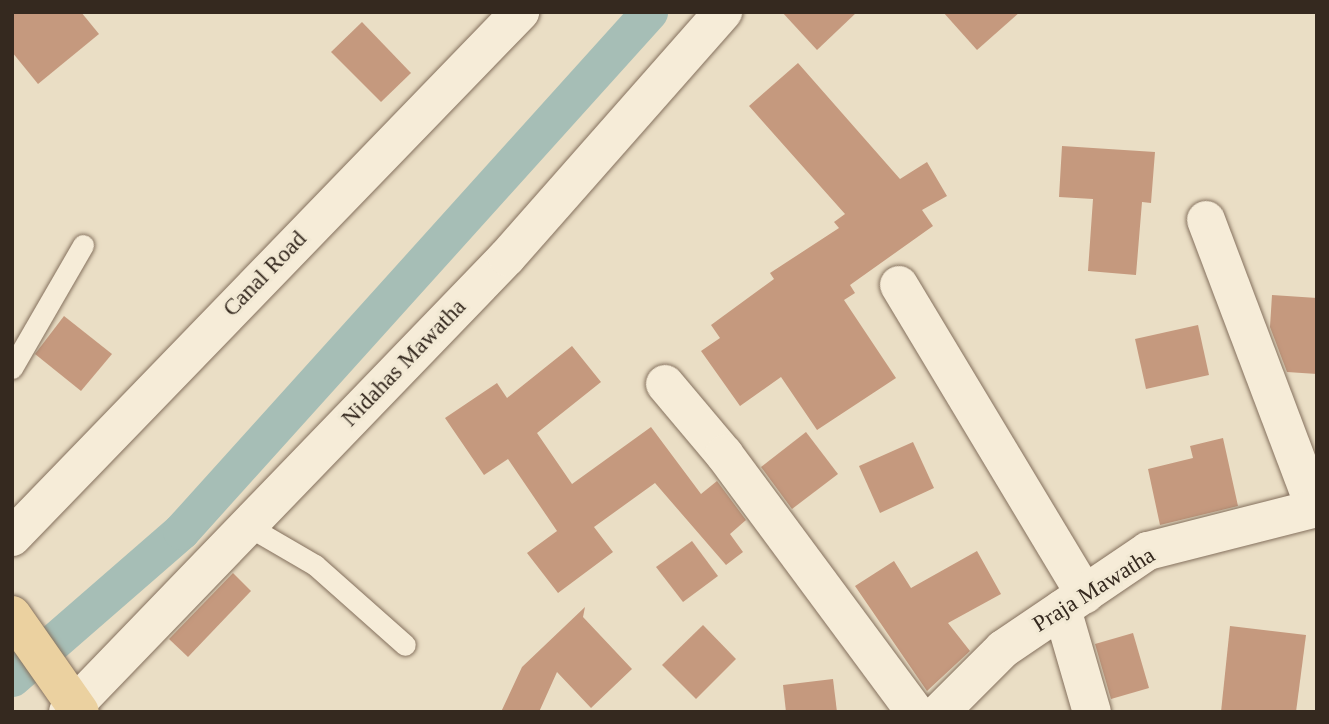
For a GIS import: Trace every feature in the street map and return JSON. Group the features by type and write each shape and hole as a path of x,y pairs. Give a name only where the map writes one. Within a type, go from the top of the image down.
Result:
{"main road":[{"path":"12,615 71,702"}],"street":[{"name":"Canal Road","path":"12,537 520,12"},
{"name":"Nidahas Mawatha","path":"71,702 248,526 507,257 723,12"},
{"path":"1206,220 1316,508"},
{"path":"899,285 1073,602 1092,712"},
{"path":"665,384 724,454 915,712"},
{"name":"Praja Mawatha","path":"940,712 1003,649 1148,551 1316,508"}],"lane":[{"path":"12,368 83,245"},
{"path":"248,526 315,565 405,645"}],"building":[{"path":"12,12 81,12 99,34 38,84 12,52"},
{"path":"782,12 857,12 817,50"},
{"path":"943,12 1020,12 977,50"},
{"path":"362,22 411,73 381,102 331,52"},
{"path":"798,63 900,179 927,162 947,196 922,210 933,226 850,285 855,293 844,300 896,378 817,430 781,377 740,406 701,351 720,338 711,325 774,279 770,273 839,228 834,222 845,214 749,106"},
{"path":"1062,146 1155,152 1151,203 1142,202 1136,275 1088,271 1093,199 1059,197"},
{"path":"1272,295 1317,298 1317,374 1287,372 1270,327"},
{"path":"64,316 112,354 81,391 35,354"},
{"path":"1198,325 1209,375 1146,389 1135,339"},
{"path":"572,346 601,382 537,433 572,484 651,427 701,494 717,481 746,520 730,534 743,552 726,565 655,483 594,527 613,552 558,593 527,553 557,531 508,459 484,475 445,418 497,383 507,398"},
{"path":"806,432 838,474 792,509 761,467"},
{"path":"1223,438 1238,506 1160,525 1148,469 1193,458 1190,446"},
{"path":"913,442 934,488 880,513 859,466"},
{"path":"692,541 718,576 683,602 656,567"},
{"path":"977,551 1001,594 948,623 970,651 927,691 855,586 894,561 911,588"},
{"path":"233,573 251,591 188,657 169,639"},
{"path":"585,607 583,617 632,669 591,708 557,672 539,712 501,712 522,667"},
{"path":"703,625 736,659 696,699 662,665"},
{"path":"1230,626 1306,635 1296,712 1221,712"},
{"path":"1133,633 1149,688 1111,699 1095,644"},
{"path":"833,679 837,712 786,712 783,685"}],"waterway":[{"path":"12,678 181,531 649,12"}]}
